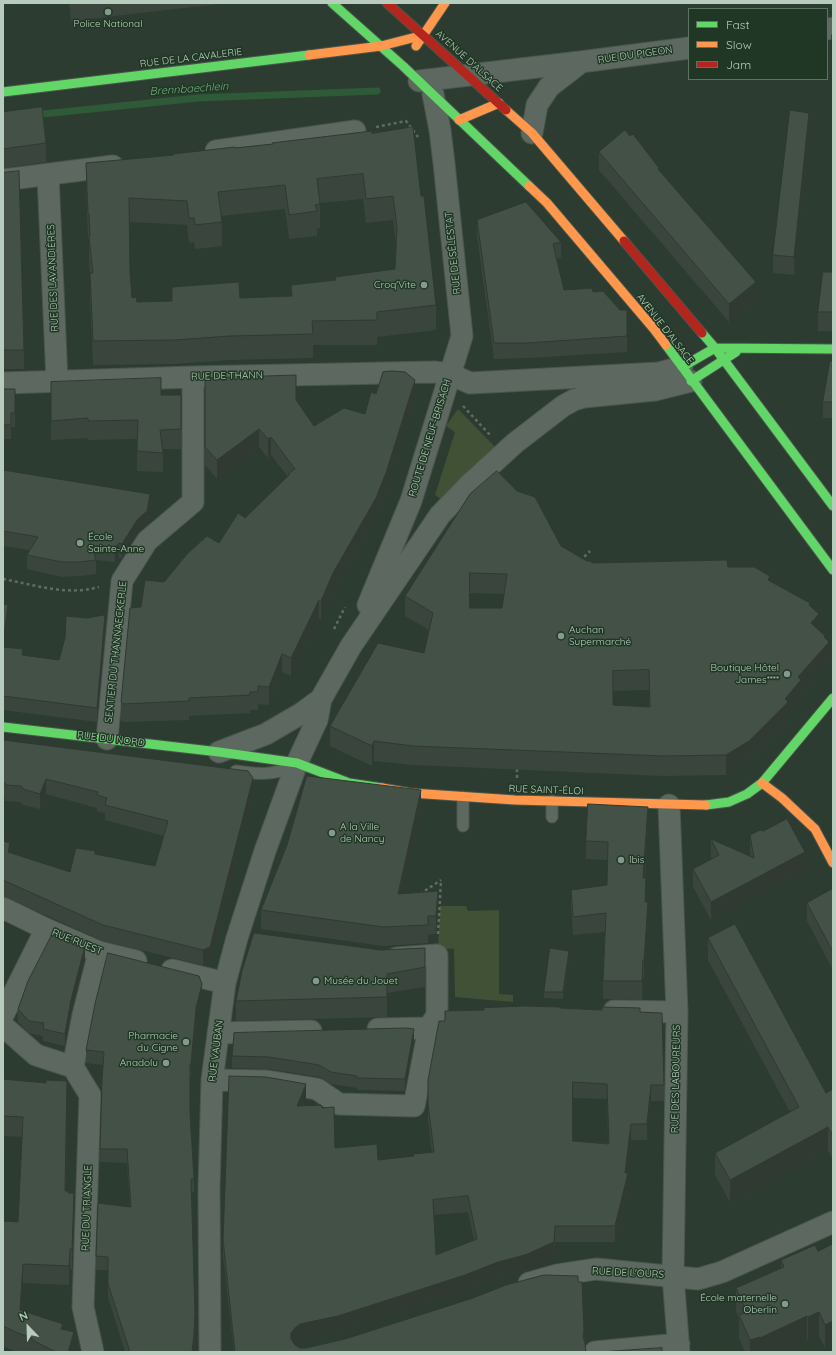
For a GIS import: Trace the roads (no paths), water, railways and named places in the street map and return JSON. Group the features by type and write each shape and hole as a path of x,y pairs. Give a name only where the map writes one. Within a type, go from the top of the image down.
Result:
{"main road":[{"path":"332,3 381,46 408,60"},
{"path":"387,3 424,35 445,3"},
{"name":"AVENUE D'ALSACE","path":"381,46 424,35"},
{"name":"AVENUE D'ALSACE","path":"424,35 408,60 426,88 547,203 654,329 833,570"},
{"name":"AVENUE D'ALSACE","path":"424,35 532,133 715,348 833,506"},
{"name":"RUE DE LA CAVALERIE","path":"3,92 381,46"},
{"name":"AVENUE D'ALSACE","path":"459,120 499,103"},
{"path":"715,348 833,349"},
{"name":"ROUTE DE NEUF-BRISACH","path":"687,374 715,348"},
{"name":"ROUTE DE NEUF-BRISACH","path":"687,374 724,360 740,349"},
{"name":"RUE SAINT-ÉLOI","path":"219,752 297,763 349,783 411,793 463,798 709,805 729,802 747,794 762,783 833,698"},
{"name":"RUE DU NORD","path":"3,727 219,752"},
{"path":"762,783 782,798 814,829 833,863"}],"street":[{"name":"RUE DU PIGEON","path":"426,88 469,76 688,48"},
{"path":"532,133 537,105 549,87 580,62"},
{"name":"RUE DE SÉLESTAT","path":"426,88 440,130 462,336 450,374"},
{"path":"440,130 459,120"},
{"path":"195,154 356,131"},
{"path":"3,180 133,163"},
{"name":"RUE DES LAVANDIÈRES","path":"48,175 57,380"},
{"name":"RUE DE THANN","path":"3,383 57,380 426,372 450,374"},
{"name":"ROUTE DE NEUF-BRISACH","path":"351,646 411,501 450,374 470,383 659,373 687,374"},
{"name":"ROUTE DE NEUF-BRISACH","path":"297,763 318,720 321,699 351,646 440,515 470,484 506,451 563,406 574,400 584,397 660,389 687,374"},
{"name":"SENTIER DU THANNAECKERLE","path":"107,739 122,581 147,540 193,502 193,377"},
{"name":"ROUTE DE NEUF-BRISACH","path":"219,752 266,734 302,713 321,699"},
{"path":"297,763 297,740 302,713"},
{"name":"RUE VAUBAN","path":"210,1352 209,1188 212,1080 225,983 245,939 265,851 297,763"},
{"name":"RUE DES LABOUREURS","path":"669,805 677,1012 673,1276 679,1348"},
{"name":"RUE RUEST","path":"3,908 99,952 225,983"},
{"name":"RUE RUEST","path":"3,1015 46,929"},
{"path":"3,1026 36,1055 73,1067 83,1015 99,952"},
{"path":"212,1080 267,1081 317,1089 339,1104 414,1106 420,1081 440,1019 438,955 383,958 375,957"},
{"path":"593,1011 677,1012"},
{"path":"357,1030 388,1029 440,1019"},
{"path":"218,1033 326,1030"},
{"name":"RUE DU TRIANGLE","path":"73,1067 90,1095 83,1307 93,1352"},
{"name":"RUE DE L'OURS","path":"508,1288 557,1275 596,1269 698,1279 722,1272 833,1222"},
{"path":"595,1352 679,1348"}],"lane":[{"path":"228,770 251,773 270,773 280,771 297,763"},
{"path":"463,798 463,826"},
{"path":"552,801 552,817"}],"waterway":[{"name":"Brennbaechlein","path":"33,115 198,98 377,91"}],"place":[{"name":"Police National","path":"108,12"},
{"name":"Croq'Vite","path":"424,285"},
{"name":"École Sainte-Anne","path":"80,543"},
{"name":"Auchan Supermarché","path":"561,636"},
{"name":"Boutique Hôtel James****","path":"787,674"},
{"name":"A la Ville de Nancy","path":"332,833"},
{"name":"Ibis","path":"621,860"},
{"name":"Musée du Jouet","path":"316,981"},
{"name":"Pharmacie du Cigne","path":"186,1042"},
{"name":"Anadolu","path":"166,1063"},
{"name":"École maternelle Oberlin","path":"785,1304"}]}
